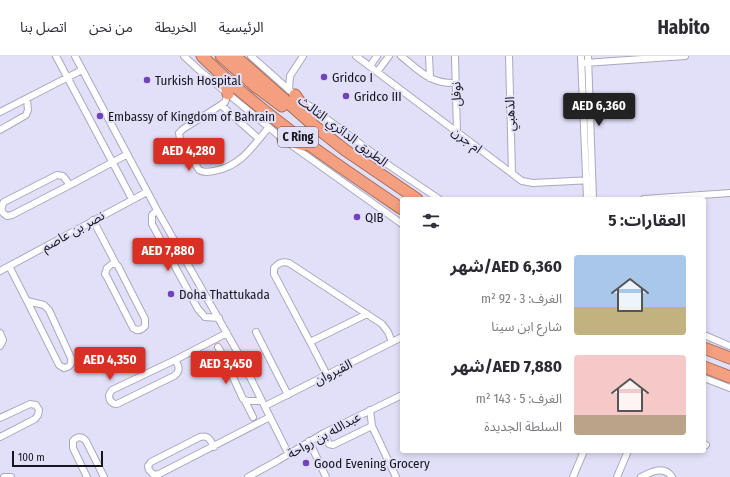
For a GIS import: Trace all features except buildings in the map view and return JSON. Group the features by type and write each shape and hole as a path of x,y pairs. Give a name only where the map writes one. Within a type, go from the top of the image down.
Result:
{"highway":[{"path":"221,56 268,97 315,127"},
{"name":"الطريق الدائري الثالث","path":"235,56 315,127 345,150 414,197"},
{"path":"205,60 226,88 228,94"},
{"name":"C Ring","path":"205,60 251,100 309,146 400,208"},
{"path":"292,92 315,127"},
{"path":"283,139 309,146"},
{"path":"363,183 400,200"},
{"path":"706,349 730,358"},
{"path":"706,356 730,362"},
{"path":"706,368 730,377"}],"street":[{"path":"56,56 132,199"},
{"path":"75,56 126,155 238,353 288,453"},
{"path":"184,56 283,139 400,223"},
{"name":"الطريق الدائري الثالث","path":"251,56 292,92 390,166 435,197"},
{"path":"292,92 290,76 303,56"},
{"name":"ام جرن","path":"356,56 522,181 533,183 590,180"},
{"path":"370,66 377,56"},
{"path":"377,72 389,56"},
{"path":"401,56 430,78 443,83 456,83"},
{"path":"429,56 430,78"},
{"name":"نوفل","path":"455,56 457,132"},
{"name":"الذهبي","path":"509,56 512,173"},
{"path":"581,56 590,180 593,197"},
{"path":"587,197 590,180 588,56"},
{"path":"581,64 685,56"},
{"path":"0,112 82,70"},
{"path":"277,79 290,76"},
{"path":"228,94 225,102 179,133 180,139 199,170 204,172 215,171 234,164 245,156 269,127"},
{"path":"0,130 26,115 28,110 27,99"},
{"path":"221,105 259,139"},
{"path":"70,185 63,176 54,176 4,202 2,210 7,216 12,215 70,185 126,155"},
{"name":"نصر بن عاصم","path":"0,271 147,192"},
{"path":"694,197 730,193"},
{"path":"157,210 153,212 152,224 198,309 205,317 219,318"},
{"path":"94,220 145,320 146,324 141,330 132,328 107,277 106,268 112,264 116,264"},
{"path":"326,376 274,274 274,268 281,263 286,262 367,314 385,327 392,342"},
{"path":"9,266 59,365 64,368 70,366 71,358 49,310 44,305 27,301"},
{"path":"310,342 367,314"},
{"path":"256,332 288,395"},
{"path":"0,333 3,340 0,346"},
{"path":"175,360 179,371 174,376 117,404 114,404 110,400 109,395 112,390 227,333"},
{"path":"706,336 730,346"},
{"name":"القيروان","path":"263,403 288,395 400,338"},
{"path":"218,347 227,362 227,366 253,417"},
{"path":"227,362 229,358 238,353"},
{"path":"706,379 730,388"},
{"name":"عبدالله بن رواحة","path":"248,477 324,433 400,396"},
{"path":"245,401 263,403"},
{"path":"0,418 28,404 33,404 39,410 35,419 0,437"},
{"path":"370,410 372,426 396,477"},
{"path":"214,447 209,438 206,436 200,437 151,462 148,466 149,470 154,475 159,474 214,447 270,417"},
{"path":"324,433 329,444 333,445 372,426"},
{"path":"87,477 73,448 73,441 78,437 81,437 86,441 104,477"},
{"path":"309,441 326,477"},
{"path":"573,477 583,453"},
{"path":"618,477 627,453"},
{"path":"641,477 661,470 670,474 672,477"},
{"path":"4,477 11,477"}],"place":[{"name":"Gridco I","path":"324,77"},
{"name":"Turkish Hospital","path":"147,80"},
{"name":"Gridco III","path":"346,96"},
{"name":"Embassy of Kingdom of Bahrain","path":"100,116"},
{"name":"QIB","path":"357,217"},
{"name":"Doha Thattukada","path":"171,294"},
{"name":"Good Evening Grocery","path":"306,463"}]}
